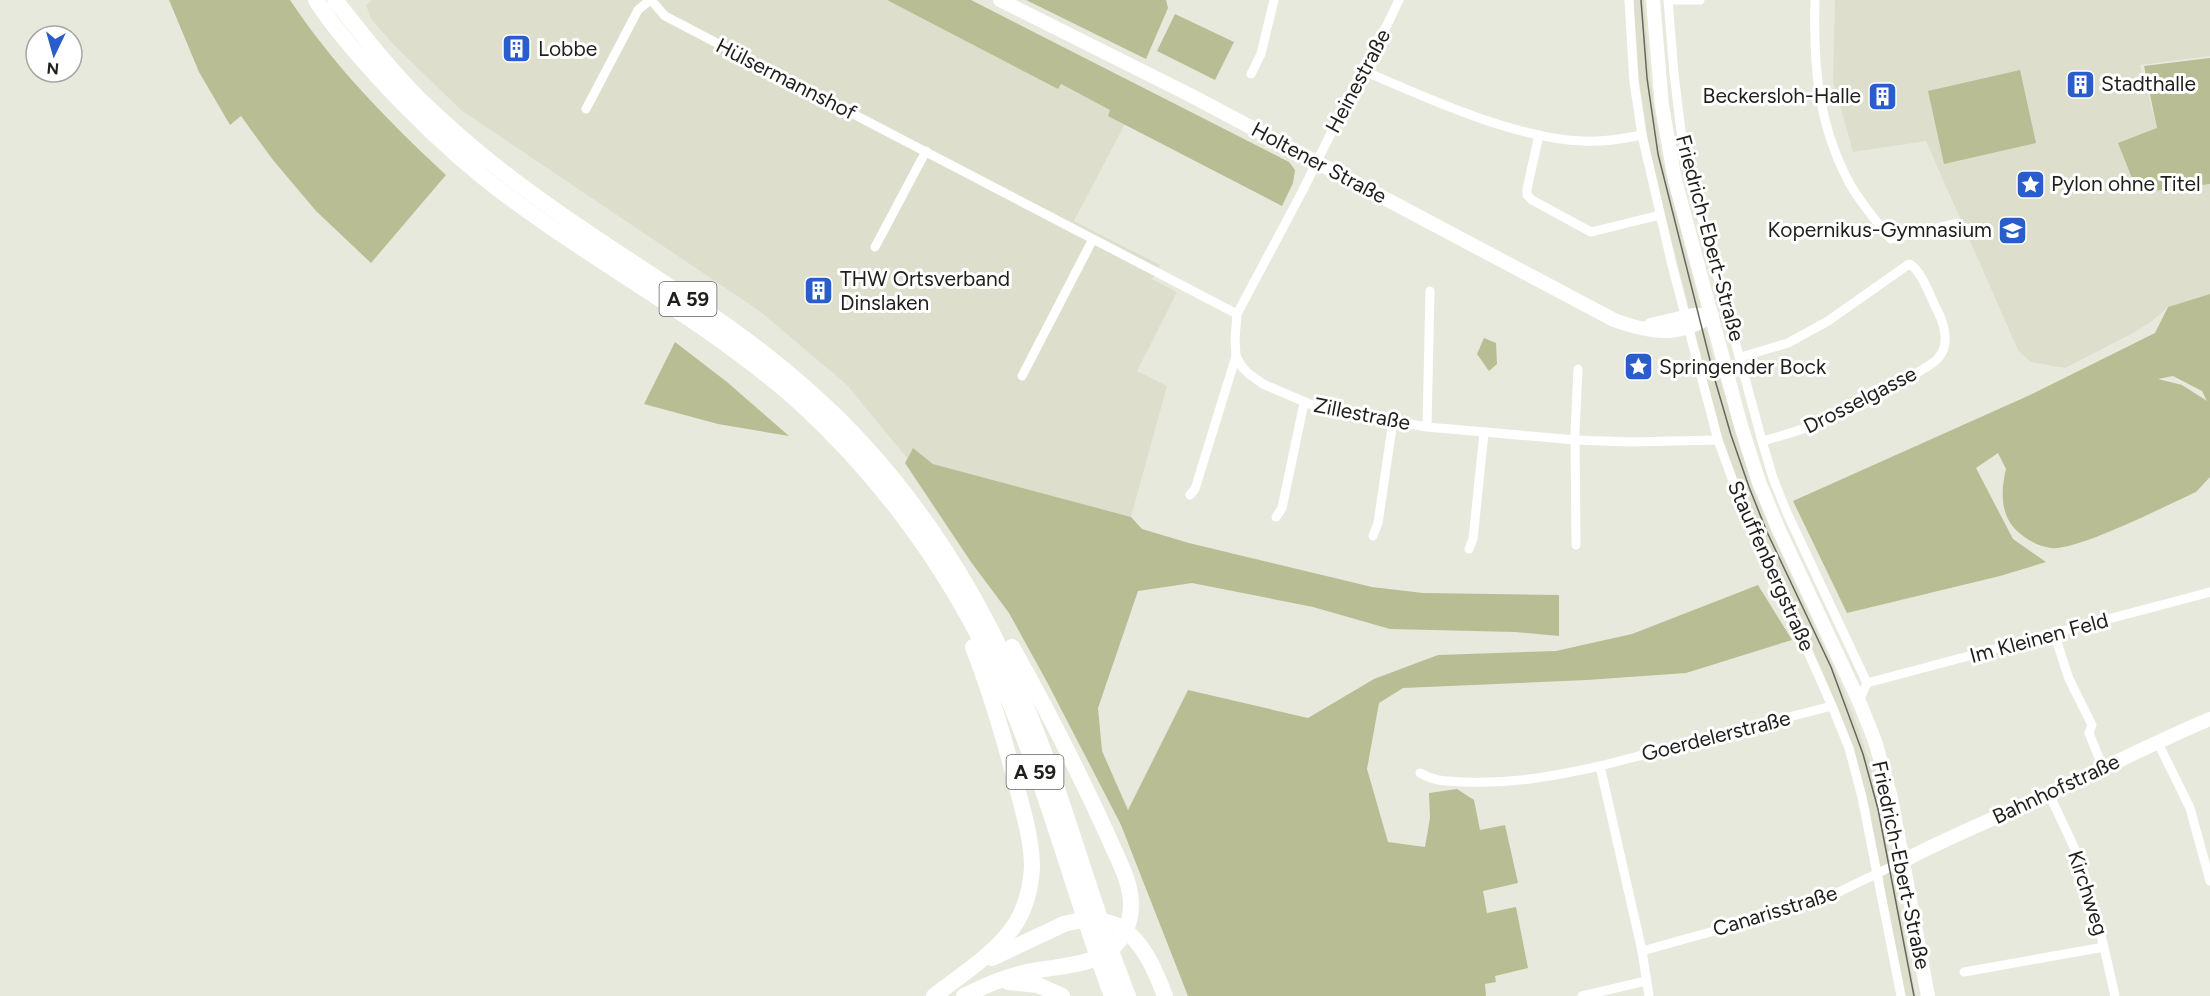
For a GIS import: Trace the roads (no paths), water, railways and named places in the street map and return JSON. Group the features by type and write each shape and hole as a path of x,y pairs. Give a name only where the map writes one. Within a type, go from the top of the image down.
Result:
{"highway":[{"name":"A 59","path":"316,0 360,57 407,109 484,178 526,199"},
{"name":"A 59","path":"335,0 373,49 418,98 526,199 751,362 799,402 880,486 958,596 1006,693 1029,752 1112,996"},
{"name":"A 59","path":"556,220 715,317 760,351 810,392 852,433 891,476 928,524 971,590 1010,669 1039,738 1128,996"},
{"path":"933,558 983,671 1008,752 1031,846 1031,880 1023,910 1005,937 969,970 934,996"},
{"path":"964,996 1023,973 1076,963 1099,956 1120,932 1131,906 1130,891 1095,808 1059,736 1005,636 971,590"},
{"path":"969,970 1064,924 1088,920 1137,941 1147,953 1165,996"},
{"path":"990,985 1023,982 1038,985 1062,996"}],"street":[{"name":"Hülsermannshof","path":"586,110 638,10 650,0 665,16 1237,314"},
{"name":"Holtener Straße","path":"1000,0 1190,95 1614,320 1661,331 1689,320 1712,315"},
{"path":"1251,74 1261,54 1274,0"},
{"name":"Heinestraße","path":"1317,162 1398,0"},
{"name":"Stauffenbergstraße","path":"1629,0 1634,82 1642,135 1660,215 1689,320 1718,440 1737,492 1832,706 1848,748 1862,797 1900,996"},
{"name":"Friedrich-Ebert-Straße","path":"1653,0 1662,106 1675,180 1742,426 1759,482 1779,530 1859,701 1875,741 1891,798 1928,996"},
{"path":"1668,0 1700,0"},
{"name":"Friedrich-Ebert-Straße","path":"1668,0 1681,131 1694,189 1762,441 1773,478 1784,504 1867,683"},
{"path":"1815,0 1815,68 1821,108 1830,137 1850,184 1867,210 1892,238 1957,223"},
{"path":"1362,70 1465,112 1539,135 1582,141 1618,140 1642,135"},
{"path":"1539,135 1527,189 1527,195 1532,200 1591,232 1660,215"},
{"path":"874,247 926,151"},
{"path":"1190,495 1196,489 1236,356 1237,314 1317,162"},
{"path":"1022,376 1093,239"},
{"name":"Drosselgasse","path":"1741,357 1788,343 1818,327 1864,297 1904,266 1913,266 1925,284 1938,312 1946,342 1939,357 1908,379 1821,422 1792,434 1762,441"},
{"path":"1427,427 1430,291"},
{"path":"1708,301 1689,320 1704,334 1720,343"},
{"name":"Zillestraße","path":"1236,356 1249,374 1263,384 1304,403 1343,414 1427,427 1576,440 1630,442 1718,440"},
{"path":"1576,545 1578,369"},
{"path":"1276,517 1282,508 1304,403"},
{"path":"1373,536 1393,421"},
{"path":"1469,549 1473,539 1484,433"},
{"name":"Im Kleinen Feld","path":"1867,683 2210,592"},
{"path":"2054,633 2069,679 2092,725 2089,733 2103,768"},
{"path":"1859,701 1867,683"},
{"name":"Goerdelerstraße","path":"1420,773 1433,780 1489,783 1538,779 1832,706"},
{"name":"Bahnhofstraße","path":"1903,861 2157,741 2210,719"},
{"path":"2157,741 2190,808 2210,881"},
{"path":"1600,765 1642,951 1649,996"},
{"name":"Kirchweg","path":"2049,794 2081,862 2115,996"},
{"name":"Canarisstraße","path":"1642,951 1818,902 1903,861"},
{"path":"1964,972 2104,947"},
{"path":"1582,996 1646,981"}],"tram line":[{"path":"1641,0 1647,78 1658,154 1715,380 1749,487 1767,532 1831,667 1863,754 1878,809 1914,996"}],"place":[{"name":"Lobbe","path":"517,49"},
{"name":"Stadthalle","path":"2080,84"},
{"name":"Beckersloh-Halle","path":"1882,96"},
{"name":"Pylon ohne Titel","path":"2030,184"},
{"name":"Kopernikus-Gymnasium","path":"2013,230"},
{"name":"THW Ortsverband Dinslaken","path":"819,291"},
{"name":"Springender Bock","path":"1638,367"}]}
